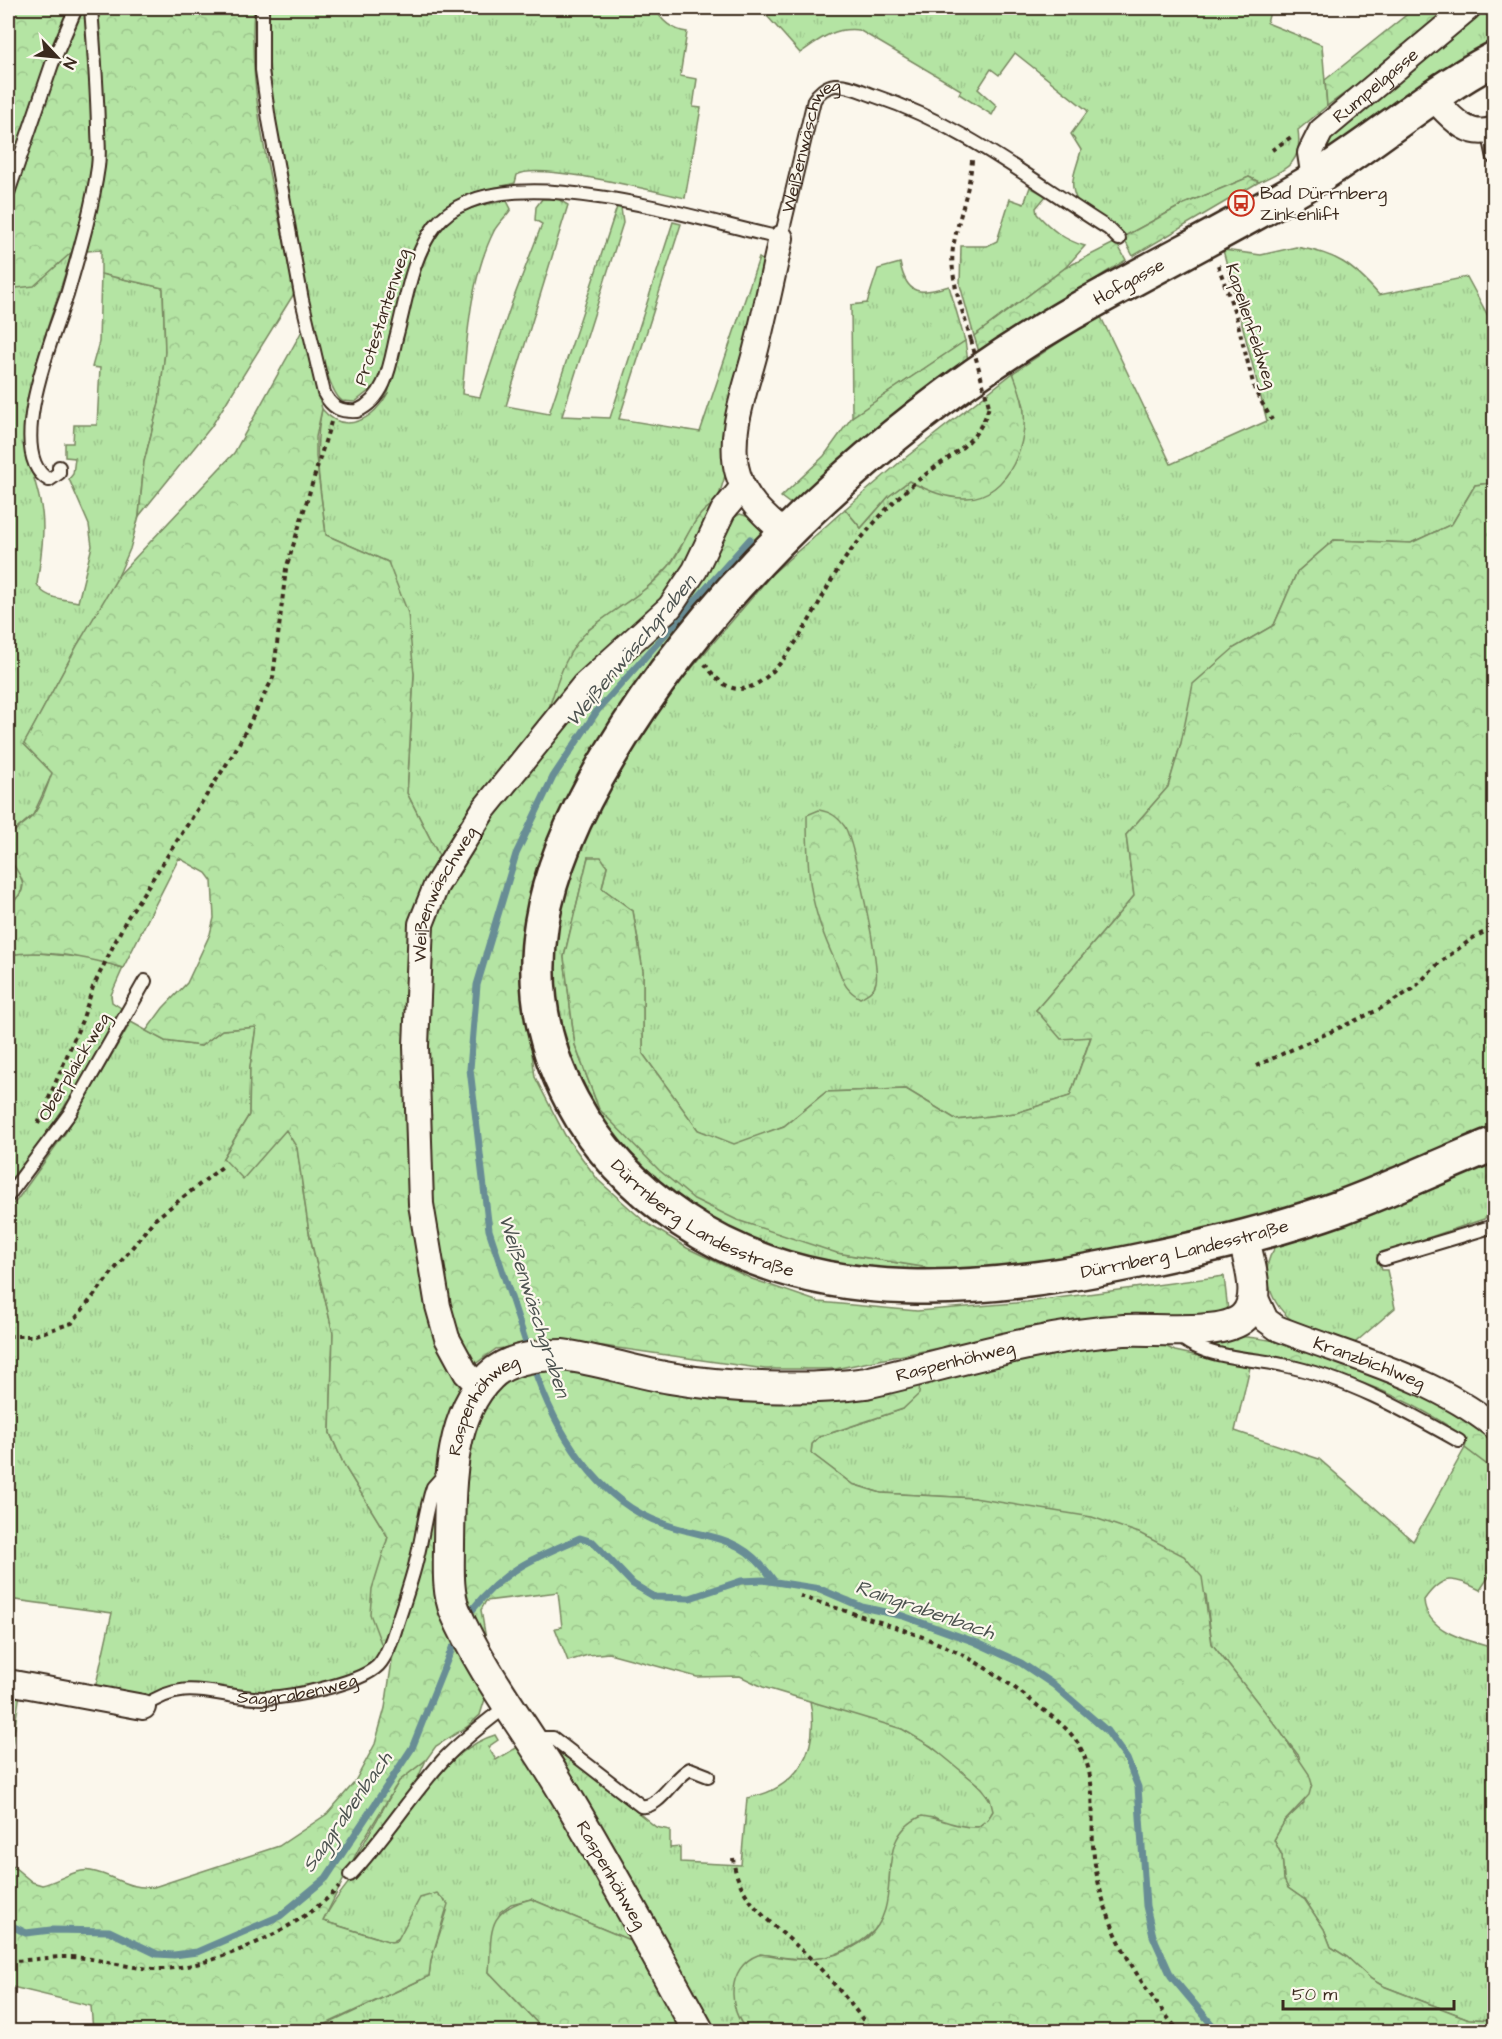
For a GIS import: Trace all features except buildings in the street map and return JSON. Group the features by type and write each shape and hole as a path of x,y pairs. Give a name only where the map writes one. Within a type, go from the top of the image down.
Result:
{"main road":[{"name":"Hofgasse","path":"785,534 867,459 1002,357 1070,314 1314,179 1494,59"},
{"name":"Dürrnberg Landesstraße","path":"785,534 692,640 613,748 582,802 554,865 543,904 538,953 540,1004 550,1048 567,1093 588,1129 619,1168 656,1202 700,1232 738,1252 789,1271 901,1288 1050,1278 1244,1239 1346,1206 1494,1144"}],"street":[{"name":"Rumpelgasse","path":"1314,179 1310,153 1321,130 1468,8"},
{"path":"1433,98 1455,121 1466,128 1491,130"},
{"name":"Weißenwäschweg","path":"781,238 736,435 737,472 742,488 758,509 785,534"},
{"name":"Weißenwäschweg","path":"480,1387 466,1373 447,1338 438,1306 421,1204 416,1046 421,924 436,886 484,808 584,685 670,607 695,570 723,511 742,488"},
{"path":"1227,1327 1248,1313 1254,1294 1244,1239"},
{"name":"Kranzbichlweg","path":"1254,1294 1266,1320 1286,1332 1422,1383 1471,1409 1494,1426"},
{"path":"1227,1327 1286,1332"},
{"name":"Raspenhöhweg","path":"699,2031 556,1778 508,1705 454,1610 451,1598 449,1553 451,1476 464,1420 480,1387 491,1374 533,1358 578,1357 672,1378 774,1386 841,1387 877,1381 1036,1341 1124,1330 1227,1327"},
{"name":"Saggrabenweg","path":"8,1682 143,1707"}],"lane":[{"path":"8,193 52,64 76,8"},
{"path":"59,467 59,473 49,480 42,476 32,438 32,411 45,354 66,297 88,219 99,163 91,8"},
{"path":"262,8 262,70 281,189 324,393 329,403 337,409"},
{"name":"Weißenwäschweg","path":"781,238 814,100 822,91 833,85 848,87 884,99 973,139 1109,229 1119,239"},
{"path":"1491,130 1494,158"},
{"name":"Protestantenweg","path":"337,409 357,411 375,398 389,369 414,271 427,238 444,216 468,201 504,194 567,193 607,196 781,238"},
{"name":"Oberplaickweg","path":"8,1196 70,1113 145,981"},
{"path":"1384,1259 1440,1240 1494,1226"},
{"path":"1175,1329 1187,1343 1196,1348 1283,1365 1350,1384 1392,1403 1459,1441"},
{"name":"Saggrabenweg","path":"143,1707 159,1695 187,1689 250,1698 282,1696 346,1682 375,1670 387,1652 403,1605 417,1560 433,1487 441,1478 451,1476"},
{"path":"350,1875 374,1850 442,1761 464,1739 508,1705"},
{"path":"530,1739 553,1738 645,1807 655,1802 680,1775 690,1769 708,1776"}],"path":[{"path":"692,640 703,662 722,684 735,688 748,688 764,680 782,661 841,565 885,510 927,473 962,450 978,433 989,406 953,274 953,250 971,177 973,139"},
{"name":"Kapellenfeldweg","path":"1205,240 1228,290 1255,391 1272,420"},
{"path":"36,1131 83,1018 93,987 126,920 235,751 273,678 286,569 324,439 337,409"},
{"path":"1256,1066 1378,1010 1413,989 1439,963 1494,927"},
{"path":"8,1336 32,1336 72,1323 154,1220 222,1167"},
{"path":"800,1596 962,1655 1020,1691 1058,1721 1079,1745 1087,1764 1094,1801 1093,1844 1098,1884 1114,1931 1137,1973 1165,2015 1180,2031"},
{"path":"733,1858 739,1881 751,1902 811,1959 872,2031"},
{"path":"8,1961 65,1957 147,1968 178,1969 200,1965 238,1950 306,1915 331,1895 350,1875"}],"green space":[{"path":"8,8 254,8 253,43 259,115 295,292 211,427 139,516 144,462 159,403 165,352 163,288 101,274 101,250 72,252 34,286 8,289"},
{"path":"268,8 656,8 668,24 687,32 680,76 697,79 693,107 701,108 685,198 572,175 529,172 517,175 515,183 474,192 457,200 432,218 420,236 406,273 382,371 375,386 355,402 342,401 331,385 321,352 299,258 272,95"},
{"path":"760,8 1271,8 1267,23 1322,45 1327,106 1298,130 1298,151 1285,169 1259,182 1249,177 1184,204 1123,237 1077,200 1074,193 1073,181 1081,150 1071,134 1088,111 1015,53 999,75 991,69 978,89 997,106 992,115 959,94 961,90 859,30 835,32 800,53"},
{"path":"1415,8 1450,8 1452,10 1327,106 1325,80"},
{"path":"1484,8 1494,8 1494,47 1332,148 1327,146 1329,136 1459,25"},
{"path":"1249,177 1259,182 1133,256 1123,237 1184,204"},
{"path":"1030,187 1046,196 1036,208 1037,214 1059,234 1085,246 1065,268 974,336 960,285 961,246 987,246 997,241 1010,199 1024,204"},
{"path":"542,199 558,199 568,205 506,406 549,414 617,207 621,208 623,223 562,416 610,418 673,222 681,224 619,419 700,432 759,258 765,262 725,451 725,476 717,502 689,533 669,566 645,590 588,630 566,662 544,723 442,862 407,793 414,674 388,562 326,535 318,472 319,425 322,409 340,422 350,423 367,416 382,402 388,393 410,303 426,256 436,237 447,223 460,213 483,205 507,201 511,209 496,228 486,250 470,311 462,394 480,397 511,305 542,224 535,220 536,207"},
{"path":"1116,242 1126,260 979,352 974,336 1065,268"},
{"path":"1296,247 1322,253 1343,262 1361,276 1379,295 1467,277 1494,327 1494,488 1491,483 1475,485 1452,524 1411,543 1334,540 1297,572 1274,625 1234,648 1181,743 1168,787 1126,835 1134,896 1036,1010 1091,1036 1070,1096 1016,1113 957,1120 906,1089 826,1092 784,1126 734,1145 698,1130 643,1054 643,971 633,911 602,888 607,866 588,857 564,957 575,1045 599,1109 837,1253 966,1274 886,1275 813,1264 744,1241 679,1205 630,1161 590,1111 570,1065 556,1010 551,959 559,893 583,829 662,703 772,574 845,509 861,528 889,496 909,481 919,486 991,490 1006,476 1017,457 1024,406 1013,373 1100,315 1171,464 1267,421 1223,250 1261,255"},
{"path":"72,252 42,343 26,414 27,451 43,518 37,584 44,593 78,602 92,546 89,525 69,479 73,474 75,458 65,457 65,443 73,443 74,425 97,425 100,368 92,367 99,342 101,274 163,288 165,352 159,403 144,462 139,516 130,549 110,595 78,644 24,744 53,772 33,815 11,834 8,843 8,289 13,290"},
{"path":"900,263 907,282 916,290 930,291 949,286 965,341 852,417 851,305 867,303 878,269"},
{"path":"303,329 322,409 316,437 316,457 326,535 388,562 408,613 414,674 407,793 442,862 418,908 410,1195 468,1390 457,1562 470,1441 481,1406 501,1381 519,1370 559,1366 920,1382 919,1394 903,1409 819,1437 812,1444 811,1453 852,1484 881,1493 974,1498 1092,1517 1139,1533 1184,1556 1202,1577 1212,1644 1280,1731 1309,1774 1312,1784 1309,1795 1284,1822 1274,1840 1282,1856 1284,1880 1288,1888 1305,1900 1324,1929 1331,1947 1347,1957 1371,1979 1383,1986 1469,2019 1494,2020 1494,2031 748,2031 736,2012 733,1990 740,1969 748,1961 758,1955 796,1959 828,1957 848,1950 867,1938 879,1923 886,1907 892,1856 896,1841 906,1827 922,1816 962,1826 978,1827 988,1819 993,1811 990,1799 982,1788 931,1746 902,1729 763,1687 740,1676 697,1677 609,1653 588,1655 568,1661 555,1628 562,1627 558,1592 486,1601 481,1610 487,1645 485,1699 480,1715 467,1727 436,1746 426,1760 399,1781 362,1842 323,1921 391,1942 397,1941 420,1898 437,1893 448,1904 431,1960 429,1976 311,2031 219,2028 204,2032 93,2031 91,2006 8,1986 8,1862 32,1882 42,1885 79,1871 91,1871 135,1886 154,1887 279,1846 327,1814 354,1783 375,1744 385,1708 393,1654 384,1651 370,1614 372,1589 388,1537 345,1467 330,1433 333,1333 309,1232 297,1148 286,1130 243,1179 223,1158 249,1115 250,1067 256,1027 222,1030 201,1046 165,1041 146,1031 163,1008 187,983 210,934 214,918 212,881 206,873 179,858 123,968 66,955 22,953 8,955 8,906 18,897 23,888 19,874 10,860 8,842 15,830 36,811 52,773 24,744 78,644 119,575 234,453"},
{"path":"965,341 968,361 798,501 789,503 781,497 824,456 852,417"},
{"path":"1013,373 1023,405 1023,434 1019,450 1005,477 994,488 982,495 967,498 930,491 909,481 889,496 861,528 845,509 900,462"},
{"path":"1491,483 1494,488 1494,1130 1325,1196 1215,1233 1072,1262 966,1274 837,1253 737,1220 694,1199 659,1170 599,1109 575,1045 564,957 588,857 601,857 607,866 602,888 633,911 643,971 643,1054 698,1130 734,1144 784,1126 826,1092 906,1089 957,1120 1016,1113 1070,1096 1091,1037 1061,1039 1036,1010 1134,896 1126,835 1168,787 1181,743 1193,684 1234,648 1274,625 1297,572 1334,540 1411,543 1452,524 1475,485"},
{"path":"717,502 671,597 544,723 566,660 581,638 660,576 675,558 701,514"},
{"path":"740,514 757,522 763,540 623,705 523,983 535,1077 565,1135 598,1180 645,1222 687,1248 752,1279 819,1302 917,1311 1027,1302 1224,1276 1228,1311 997,1336 835,1369 765,1369 568,1341 496,1349 471,1367 450,1311 434,1234 425,1139 426,954 438,904 491,813 729,520"},
{"path":"819,810 834,816 845,827 860,879 874,953 876,982 870,992 860,998 844,982 826,941 811,890 807,815"},
{"path":"8,854 20,875 22,887 16,900 8,906"},
{"path":"27,952 90,958 123,968 111,995 112,1002 121,1008 69,1099 25,1163 8,1183 8,955"},
{"path":"131,1022 165,1041 201,1046 222,1030 256,1027 250,1067 249,1115 223,1158 286,1129 297,1147 309,1232 333,1333 330,1433 345,1467 388,1537 382,1559 384,1651 371,1667 343,1679 266,1694 174,1687 139,1700 95,1689 112,1613 8,1599 8,1209 68,1129"},
{"path":"1494,1157 1494,1209 1484,1219 1377,1255 1382,1270 1387,1270 1395,1308 1349,1348 1298,1324 1279,1307 1272,1295 1267,1269 1273,1250 1280,1242"},
{"path":"1236,1336 1306,1347 1339,1357 1401,1383 1494,1432 1494,1470 1465,1448 1467,1439 1409,1403 1349,1378 1317,1368 1204,1342"},
{"path":"1153,1340 1175,1351 1250,1367 1235,1431 1319,1459 1413,1541 1465,1448 1494,1470 1494,1569 1480,1590 1463,1582 1449,1580 1437,1586 1424,1600 1432,1620 1440,1627 1461,1638 1494,1648 1490,1668 1494,1682 1494,2020 1469,2019 1383,1986 1371,1979 1347,1957 1331,1947 1324,1929 1305,1900 1288,1888 1284,1880 1282,1856 1274,1840 1284,1822 1304,1803 1299,1756 1212,1644 1206,1595 974,1498 881,1493 852,1484 811,1453 812,1444 819,1437 903,1409 920,1382 1038,1349"},
{"path":"8,1692 20,1693 8,1772"},
{"path":"810,1701 880,1720 912,1734 956,1765 970,1778 982,1790 993,1811 978,1827 951,1826 934,1817 890,1864 887,1904 881,1922 872,1933 845,1951 821,1958 798,1959 760,1954 748,2031 713,2031 551,1748 576,1763 656,1827 670,1830 670,1848 680,1847 680,1862 741,1865 747,1798 780,1786 801,1765 812,1736"},
{"path":"495,1735 498,1740 488,1747 496,1760 526,1742 644,1946 531,1899 511,1904 500,1912 489,1972 545,2031 311,2032 429,1976 431,1960 447,1911 392,1942 323,1921 339,1895 397,1828 442,1771 467,1749"},
{"path":"426,1760 413,1789 348,1871 399,1781"},
{"path":"531,1899 644,1946 689,2031 545,2031 489,1972 491,1934 498,1916 505,1909"}],"waterway":[{"name":"Weißenwäschgraben","path":"529,1352 489,1230 470,1069 477,985 516,854 553,777 597,711 750,539"},
{"name":"Weißenwäschgraben","path":"533,1365 553,1414 566,1437 598,1480 618,1498 640,1513 664,1524 725,1540 737,1546 762,1565 774,1581"},
{"name":"Raingrabenbach","path":"473,1609 508,1574 580,1538 593,1542 633,1584 655,1597 690,1598 741,1581 763,1580 820,1589 862,1607 903,1616 975,1642 1021,1663 1054,1685 1107,1731 1127,1759 1138,1787 1146,1906 1153,1936 1171,1976 1218,2032"},
{"name":"Saggrabenbach","path":"8,1924 26,1933 51,1930 109,1931 157,1954 174,1955 197,1952 280,1916 326,1878 412,1748 452,1648"}],"place":[{"name":"Bad Dürrnberg Zinkenlift","path":"1241,203"}]}
